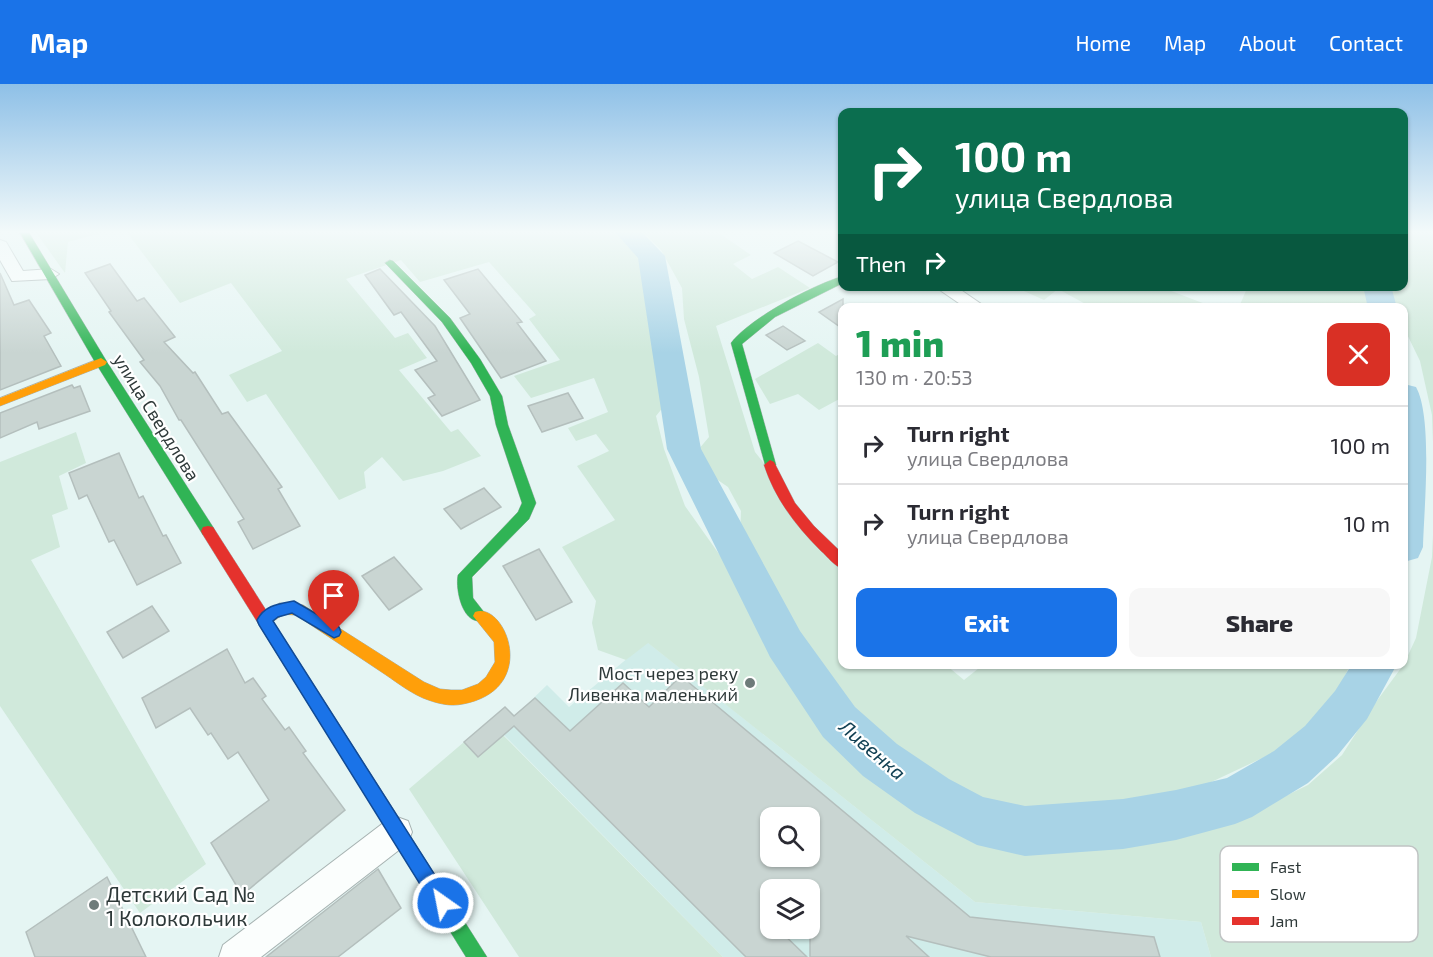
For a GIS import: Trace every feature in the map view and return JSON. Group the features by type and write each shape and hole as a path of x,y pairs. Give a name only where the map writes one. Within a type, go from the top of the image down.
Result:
{"street":[{"path":"15,272 18,277 51,274"},
{"path":"264,620 278,609 289,607 298,609 428,693 437,696 459,698 471,695 481,690 500,672 504,651 499,635 495,627 471,610 461,585 465,574 524,515 529,503 502,425 496,396 446,320 399,272"},
{"name":"улица Свердлова","path":"51,274 101,362 477,957"},
{"path":"838,282 768,319 742,335 736,344 775,485 800,521 838,558"},
{"path":"949,291 965,302"},
{"path":"0,402 101,362"},
{"path":"235,957 397,832"}],"shaded area":[{"path":"647,642 975,902 1201,922 1211,957 723,957 504,735 478,757 464,742 505,707 515,716 547,685 569,707"}],"green space":[{"path":"157,272 367,272 346,279 395,338 408,333 427,358 399,370 451,432 458,429 481,456 443,471 403,481 382,457 364,472 366,488 339,500 266,394 247,402 229,375 282,351 231,283 180,303"},
{"path":"411,272 455,272 420,282"},
{"path":"498,272 646,272 651,290 668,401 656,416 664,449 685,506 724,561 787,675 822,719 861,762 925,810 998,848 1115,848 1244,816 1308,785 1342,755 1400,669 1408,669 1408,655 1416,638 1432,557 1433,535 1433,957 1211,957 1201,922 975,902 648,643 626,660 598,650 592,623 596,601 562,547 615,520 577,466 609,451 596,434 576,441 568,428 608,412 594,378 531,398 514,376 560,360 529,319 536,315"},
{"path":"673,272 743,272 752,279 768,272 785,272 810,288 716,326 755,452 838,557 838,669 951,669 964,680 978,669 1348,669 1320,721 1292,744 1171,801 1078,814 1012,813 962,792 914,764 863,724 829,684 821,662 807,646 740,538 741,511 728,487 709,474 701,465 698,450 709,437 699,377 684,319 682,288"},
{"path":"1408,272 1433,272 1433,442 1432,415 1420,361 1408,336 1408,303 1393,303 1391,291 1408,291"},
{"path":"1024,291 1055,291 1044,300"},
{"path":"1062,291 1171,291 1203,303 1084,303"},
{"path":"1246,291 1366,291 1371,303 1241,303"},
{"path":"818,343 836,356 838,355 838,400 819,410 798,394 770,404 755,379"},
{"path":"76,432 86,463 59,476 68,509 52,515 60,547 31,560 206,864 140,913 0,706 0,462"},
{"path":"503,735 723,957 519,957 409,789 464,742 478,757"}],"building":[{"path":"116,272 137,301 144,298 175,337 164,342 193,373 195,372 222,414 228,412 282,487 278,489 300,526 253,549 238,522 244,519 179,420 160,386 140,362 144,360 109,312 111,311 85,273"},
{"path":"383,272 435,326 480,400 442,416 428,398 435,395 415,370 437,361 401,312 394,315 365,275"},
{"path":"470,272 480,272 522,322 517,323 546,361 501,378 460,318 470,314 444,280"},
{"path":"806,272 821,272 813,276"},
{"path":"0,273 14,305 29,300 51,333 44,336 61,366 0,390"},
{"path":"843,299 843,303 838,303 838,325 819,312"},
{"path":"783,326 805,341 787,350 766,335"},
{"path":"72,385 74,388 80,386 90,411 39,429 37,422 0,438 0,413"},
{"path":"568,393 583,418 542,432 528,406"},
{"path":"119,453 139,498 143,496 163,536 166,535 181,563 137,585 114,540 109,542 87,495 79,499 69,473"},
{"path":"484,488 501,507 461,529 444,509"},
{"path":"539,549 572,602 536,620 503,566"},
{"path":"394,557 422,589 389,610 362,576"},
{"path":"152,606 169,631 123,658 107,632"},
{"path":"227,649 245,683 253,678 266,696 262,699 285,730 289,727 306,751 303,753 345,810 242,895 211,843 269,800 238,752 228,759 211,733 208,735 190,708 156,728 142,698"},
{"path":"681,676 970,917 1154,937 1160,957 991,957 906,936 929,957 810,957 810,939 820,939 820,879 760,879 760,939 788,939 807,957 746,957 514,726 478,757 464,742 505,707 514,716 535,698 570,731 623,683 649,707"},
{"path":"378,869 401,908 338,957 266,957"},
{"name":"Детский Сад № 1 Колокольчик","path":"107,877 146,957 35,957 26,932"}],"waterway":[{"name":"Ливенка","path":"654,272 684,449 785,644 839,722 880,760 932,796 977,820 1025,831 1123,824 1176,815 1235,800 1291,767 1321,741 1351,705 1373,669"},
{"name":"Ливенка","path":"1378,291 1382,303"},
{"name":"Ливенка","path":"1408,414 1410,424 1408,465"}],"traffic: fast":[{"path":"47,272 101,362 208,531"},
{"path":"399,272 446,320 476,362 496,396 502,425 529,503 524,515 465,575 465,598 480,616"},
{"path":"770,465 736,343 772,314 838,281"},
{"path":"396,829 477,957"}],"traffic: slow":[{"path":"0,402 101,362"},
{"path":"264,620 280,609 298,609 418,688 451,698 473,694 483,689 499,673 503,662 502,642 495,630 480,616"}],"traffic: jam":[{"path":"770,465 775,480 790,506 838,558"},
{"path":"208,531 396,829"}],"place":[{"name":"Мост через реку Ливенка маленький","path":"750,683"},
{"name":"Детский Сад № 1 Колокольчик","path":"94,905"}],"route":[{"path":"334,632 294,607 273,611 264,620 443,903"}]}
